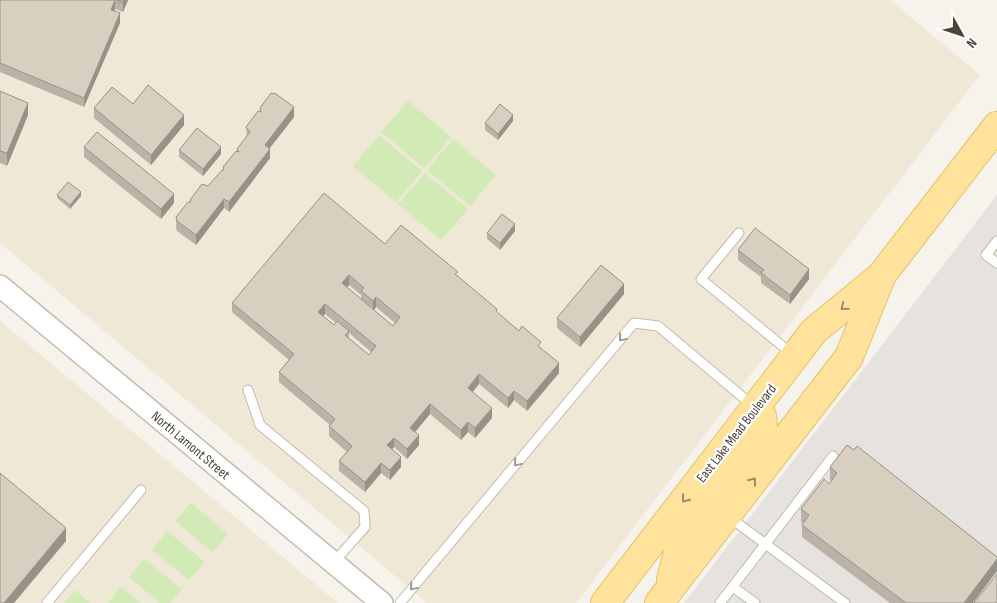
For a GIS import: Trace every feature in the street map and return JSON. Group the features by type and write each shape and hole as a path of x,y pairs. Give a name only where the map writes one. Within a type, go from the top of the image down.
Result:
{"main road":[{"name":"East Lake Mead Boulevard","path":"605,603 814,331 881,276 997,126"},
{"name":"East Lake Mead Boulevard","path":"663,597 849,356 881,276"},
{"path":"663,597 681,540 749,449 763,425 762,416 755,408"}],"street":[{"name":"North Lamont Street","path":"0,286 382,603"}],"lane":[{"path":"739,233 701,279 794,356"},
{"path":"997,241 986,255 997,263"},
{"path":"400,603 634,323 658,326 755,408"},
{"path":"248,390 260,425 364,511 365,527 334,563"},
{"path":"720,603 832,456"},
{"path":"47,603 141,490"},
{"path":"727,515 845,603"},
{"path":"732,587 755,603"}],"shaded area":[{"path":"0,0 890,0 980,75 576,603 427,603 0,243"},
{"path":"997,195 997,586 984,603 684,603"},
{"path":"0,321 338,603 0,603"}],"green space":[{"path":"408,101 451,137 424,168 381,132"},
{"path":"379,135 422,171 396,202 353,166"},
{"path":"453,139 496,175 470,206 427,170"},
{"path":"425,173 468,209 441,240 398,204"},
{"path":"191,503 228,534 212,552 175,521"},
{"path":"167,531 205,562 189,580 152,550"},
{"path":"144,559 182,589 170,603 160,603 129,577"},
{"path":"121,587 141,603 108,603"},
{"path":"75,590 90,603 64,603"}],"building":[{"path":"0,0 115,0 111,10 120,13 84,98 0,63"},
{"path":"148,85 184,115 151,155 94,108 112,87 133,104"},
{"path":"0,91 28,103 7,153 0,151"},
{"path":"271,93 276,94 294,107 265,145 270,149 229,202 224,199 196,235 177,221 176,217 188,202 191,202 190,200 202,184 208,186 224,170 223,167 236,151 239,152 237,149 250,132 246,127 258,111 261,112 260,108"},
{"path":"500,104 513,115 498,134 485,123"},
{"path":"197,128 221,147 203,169 179,150"},
{"path":"97,132 174,194 161,209 84,147"},
{"path":"68,182 81,192 70,205 57,195"},
{"path":"324,193 385,244 401,225 458,272 455,274 497,309 496,311 519,331 522,326 541,342 538,346 559,363 527,401 514,391 508,398 479,374 468,388 492,408 475,428 468,422 461,430 430,404 410,428 419,435 407,449 394,438 387,445 401,457 390,470 381,463 365,482 339,461 352,446 329,426 335,419 279,372 294,354 232,303","holes":["349,275 364,288 361,291 373,301 376,297 400,317 393,326 342,283","325,304 376,346 369,355 345,335 349,331 337,321 334,325 318,312"]},
{"path":"502,214 515,224 500,243 487,233"},
{"path":"755,228 809,269 790,295 761,273 764,270 738,250"},
{"path":"601,265 624,284 580,337 557,318"},
{"path":"847,445 854,450 857,446 997,557 964,603 906,603 802,525 809,515 801,509 824,479 829,484 837,473 830,467"},
{"path":"0,473 66,528 4,603 0,603"},
{"path":"997,574 997,603 974,603"}]}
